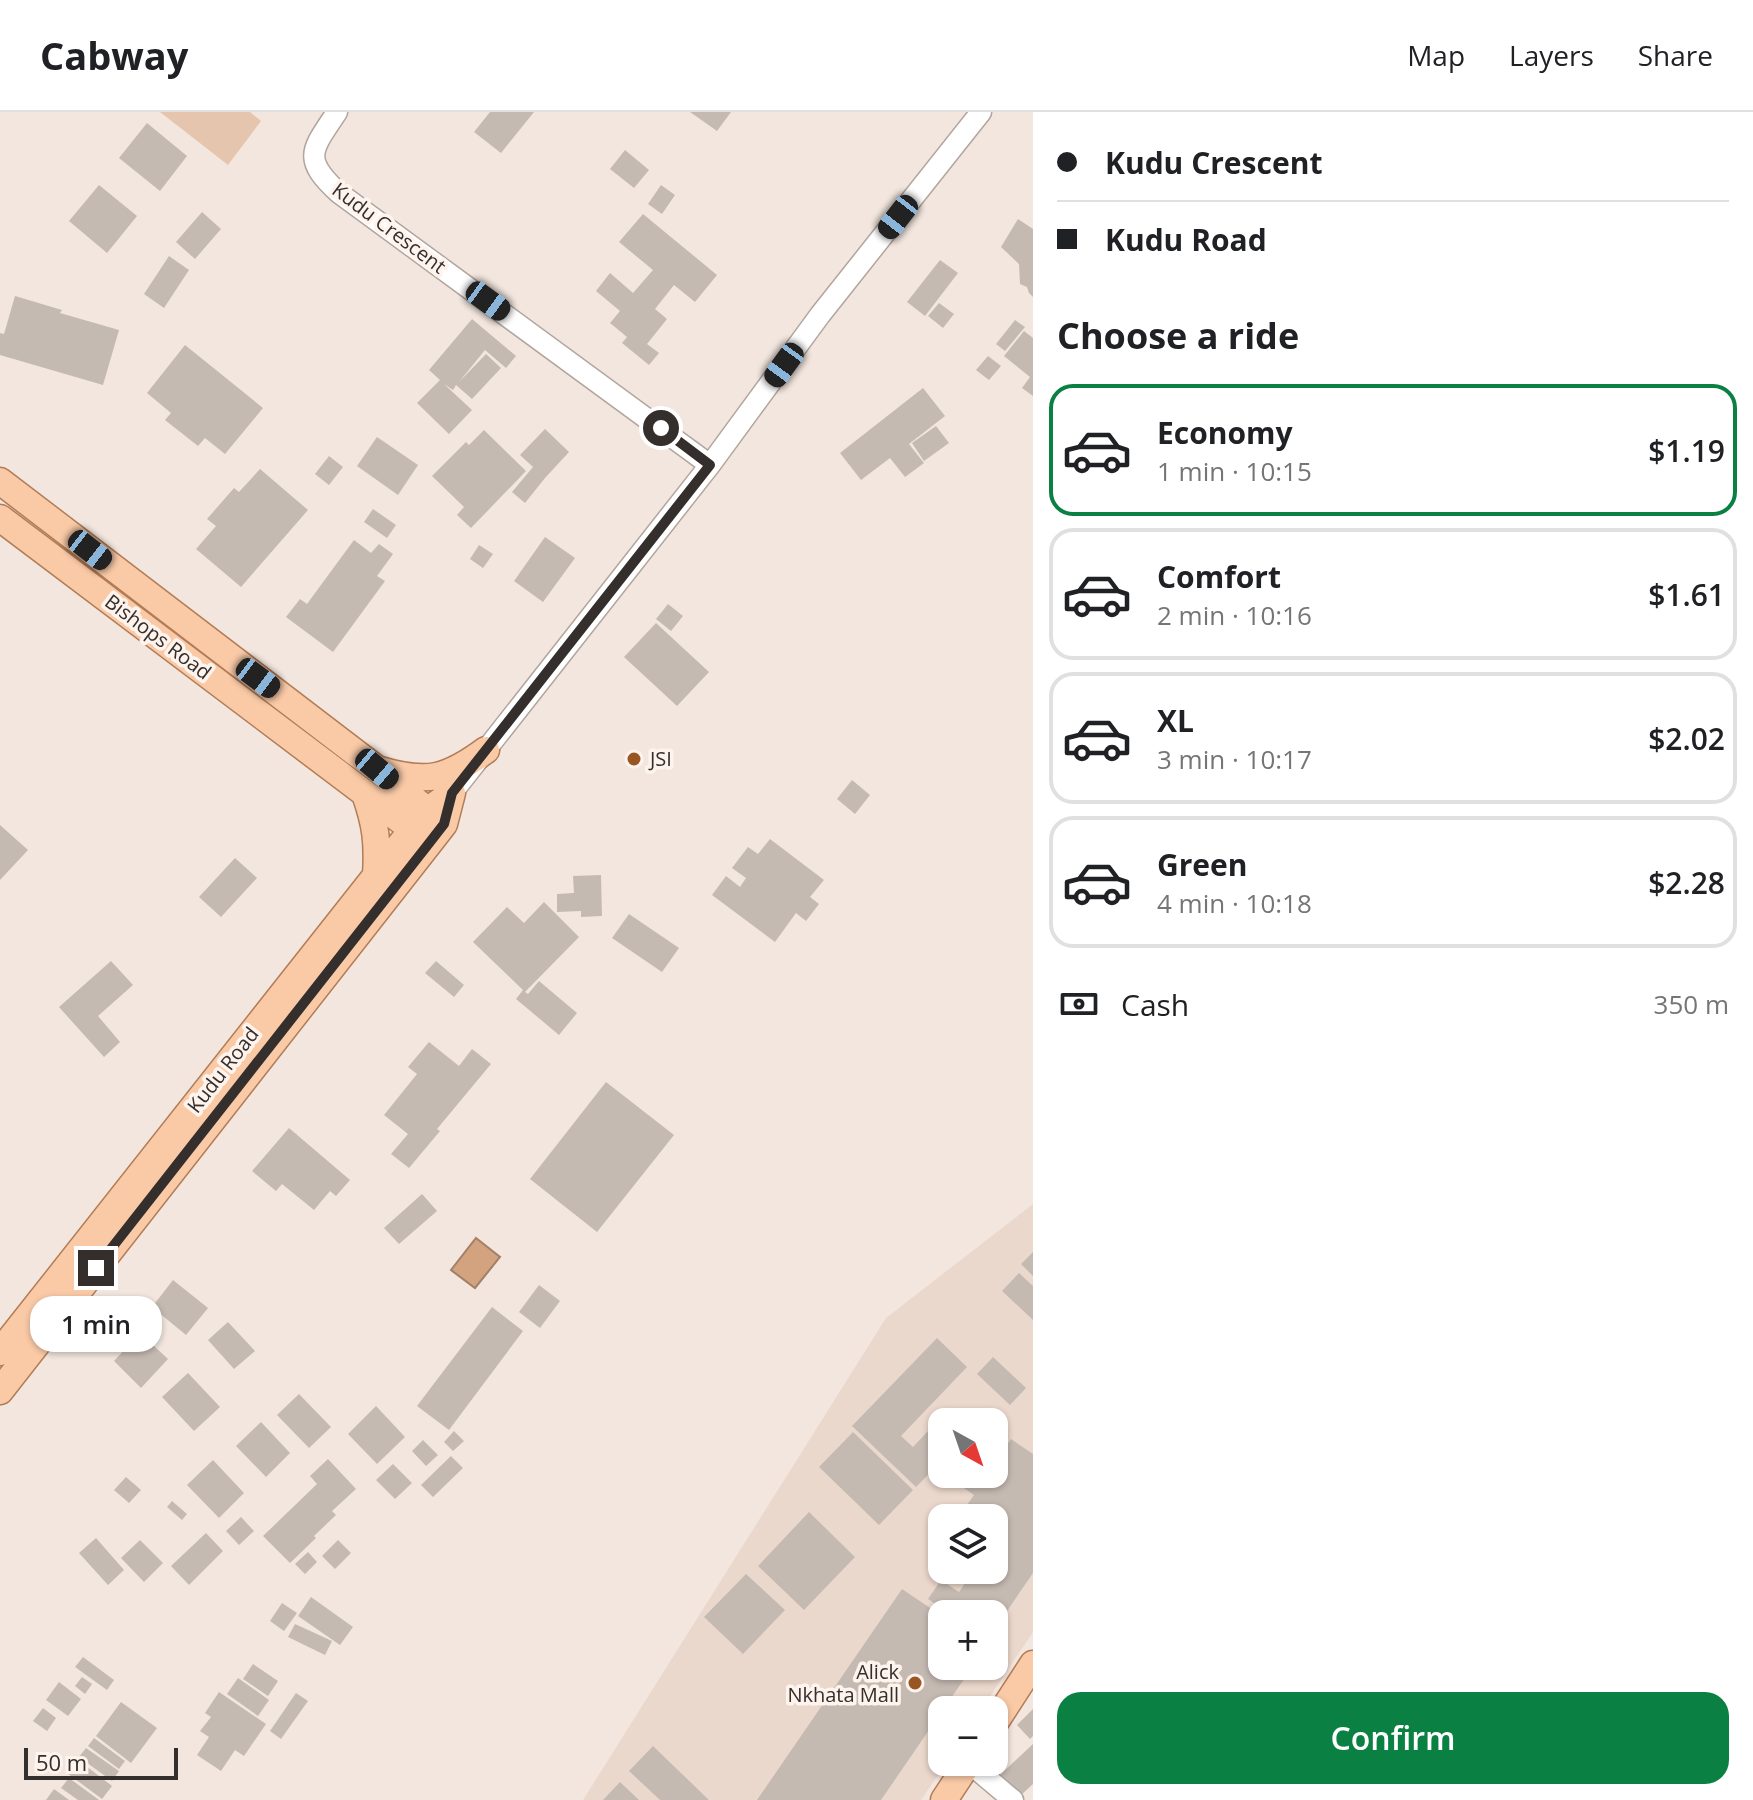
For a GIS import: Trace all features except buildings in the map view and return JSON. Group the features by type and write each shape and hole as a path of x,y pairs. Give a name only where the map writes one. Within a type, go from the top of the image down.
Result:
{"main road":[{"name":"Bishops Road","path":"0,481 377,769 428,827"},
{"name":"Bishops Road","path":"0,518 365,794 428,827"},
{"path":"377,769 405,778 435,777 463,768 486,750"},
{"name":"Kudu Road","path":"0,1391 452,793"},
{"path":"365,794 374,821 378,849 376,876"},
{"name":"Kudu Road","path":"0,1352 376,876 428,827"},
{"path":"1008,1702 1033,1664"},
{"path":"944,1800 960,1776"}],"street":[{"name":"Kudu Crescent","path":"337,112 314,147 315,163 322,177 339,193 710,465"},
{"name":"Kudu Road","path":"452,793 710,465 820,315 981,112"},
{"path":"985,1776 1013,1800"}],"shaded area":[{"path":"160,112 250,112 261,121 228,165"},
{"path":"1033,1204 1033,1632 1008,1670 1008,1600 928,1600 928,1680 1001,1680 990,1696 928,1696 928,1776 937,1776 921,1800 583,1800 886,1318"},
{"path":"476,1238 500,1257 475,1288 451,1270"}],"place":[{"name":"JSI","path":"634,759"},
{"name":"Alick Nkhata Mall","path":"915,1683"}],"route":[{"path":"96,1268 444,824 452,793 710,465 661,428"}]}
